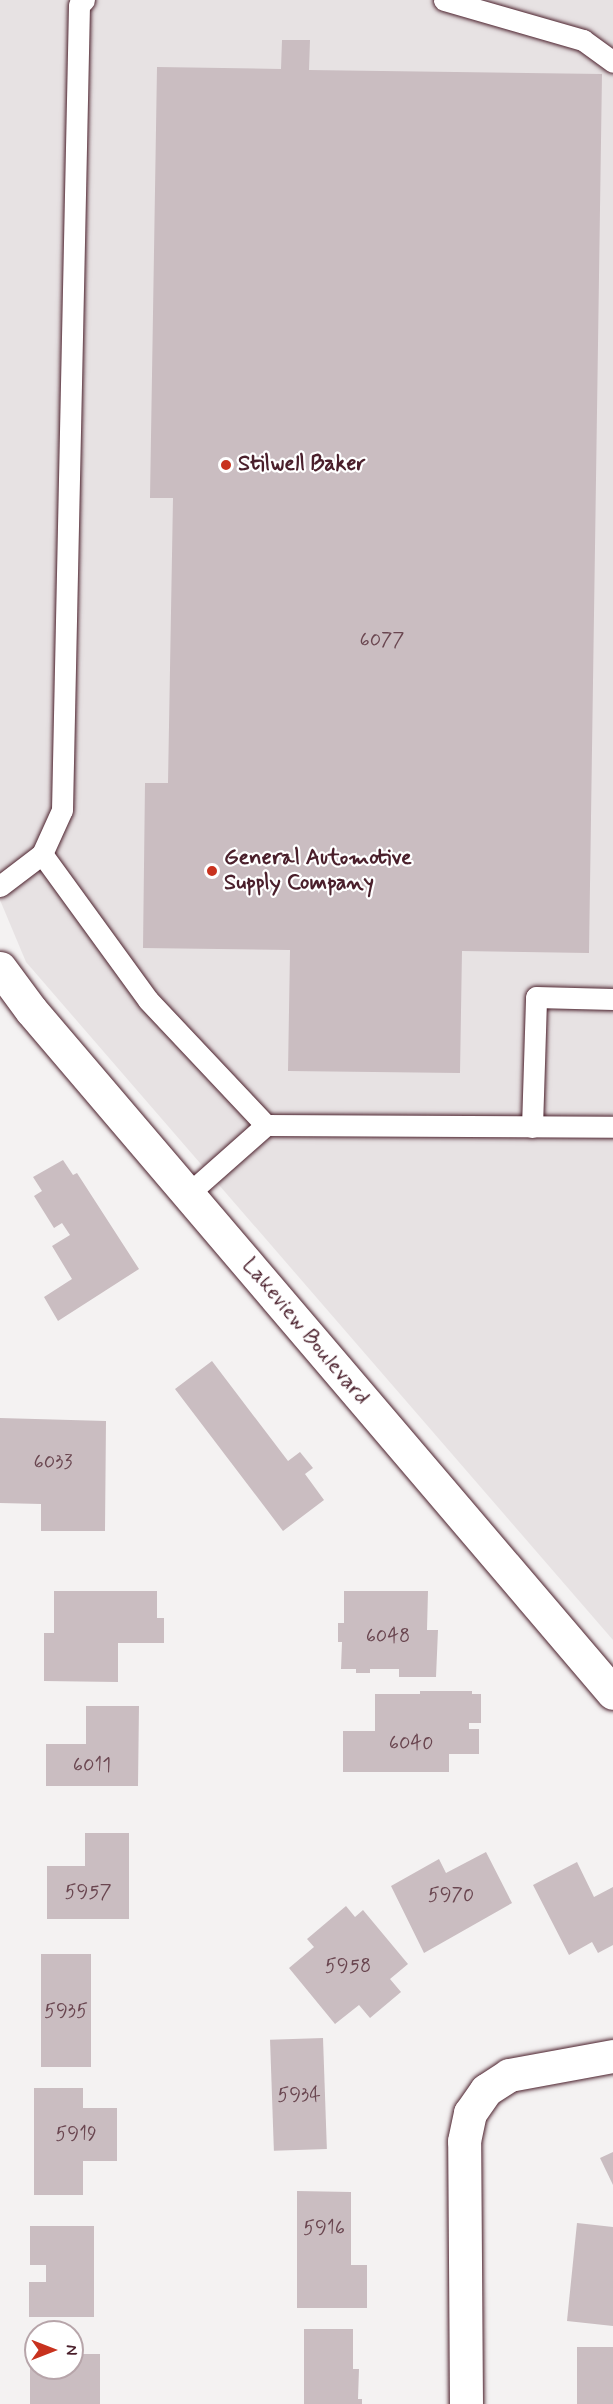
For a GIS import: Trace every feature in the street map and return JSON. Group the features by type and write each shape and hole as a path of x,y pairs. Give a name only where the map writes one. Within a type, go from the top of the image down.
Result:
{"street":[{"name":"Lakeview Boulevard","path":"0,968 32,1010 613,1693"},
{"path":"466,2404 464,2141 470,2114 486,2090 509,2075 613,2056"}],"lane":[{"path":"0,886 42,854 62,810 79,5 84,0"},
{"path":"444,0 583,40 613,62"},
{"path":"42,854 148,1000 266,1125"},
{"path":"532,1127 536,996 613,999"},
{"path":"188,1194 266,1125 613,1127"}],"shaded area":[{"path":"0,0 613,0 613,1640 26,962 0,900"}],"building":[{"path":"282,40 310,40 309,70 602,74 589,953 462,951 460,1073 288,1071 290,950 143,948 145,783 168,783 173,498 150,498 157,67 281,69"},
{"path":"63,1160 73,1175 77,1173 139,1269 58,1321 44,1297 72,1279 52,1246 70,1235 62,1223 54,1228 34,1196 42,1191 33,1177"},
{"path":"212,1361 288,1461 300,1452 313,1468 305,1474 324,1500 283,1531 175,1389"},
{"path":"0,1418 106,1421 105,1531 41,1531 41,1504 0,1503"},
{"path":"54,1591 157,1591 157,1618 164,1618 164,1643 118,1643 118,1682 44,1681 44,1633 54,1633"},
{"path":"344,1591 428,1591 427,1630 438,1630 436,1677 399,1677 399,1669 370,1669 370,1673 356,1673 356,1669 341,1669 342,1642 338,1642 338,1623 344,1623"},
{"path":"420,1691 472,1691 472,1694 481,1694 481,1723 469,1723 469,1729 479,1729 479,1754 449,1754 449,1772 343,1772 343,1731 375,1731 375,1694 420,1694"},
{"path":"86,1706 139,1706 138,1786 46,1786 46,1744 86,1744"},
{"path":"85,1833 129,1833 129,1919 47,1919 47,1866 85,1866"},
{"path":"486,1852 512,1903 424,1953 391,1886 439,1859 446,1873"},
{"path":"577,1862 594,1897 613,1887 613,1945 598,1953 592,1942 569,1955 533,1885"},
{"path":"346,1906 355,1917 363,1910 408,1964 390,1979 401,1992 370,2018 359,2005 335,2024 289,1968 314,1947 307,1939"},
{"path":"41,1954 91,1954 91,2067 41,2067"},
{"path":"323,2038 327,2149 274,2151 270,2040"},
{"path":"34,2088 83,2088 83,2108 117,2108 117,2161 83,2161 83,2195 34,2195"},
{"path":"613,2152 613,2185 600,2158"},
{"path":"297,2191 351,2192 351,2265 367,2265 367,2308 297,2308"},
{"path":"577,2223 613,2227 613,2326 567,2321"},
{"path":"30,2226 94,2226 94,2317 29,2317 29,2282 46,2282 46,2265 30,2265"},
{"path":"304,2329 353,2329 353,2369 359,2369 358,2399 362,2399 362,2404 304,2404"},
{"path":"577,2347 613,2347 613,2404 577,2404"},
{"path":"84,2354 100,2354 100,2404 30,2404 30,2380 84,2380"}],"place":[{"name":"Stilwell Baker","path":"226,465"},
{"name":"General Automotive Supply Company","path":"212,871"}]}
